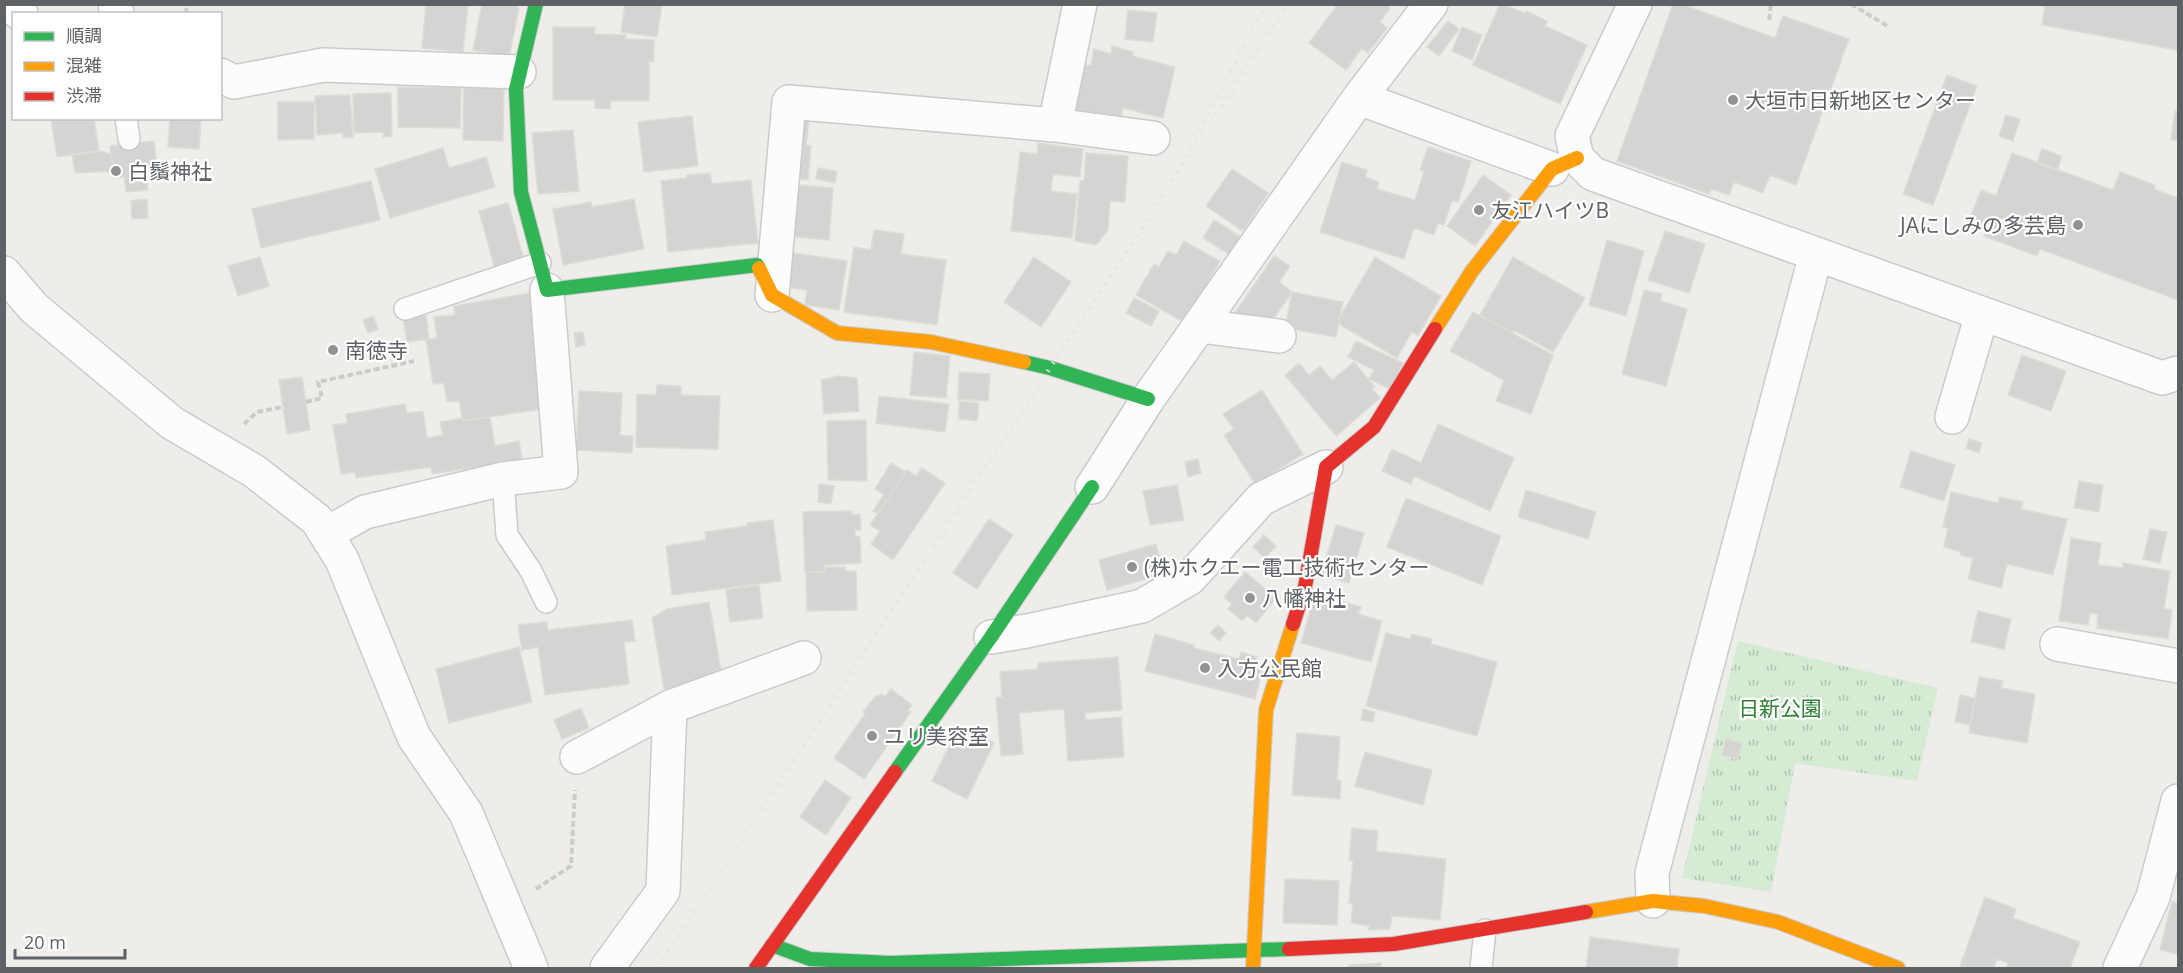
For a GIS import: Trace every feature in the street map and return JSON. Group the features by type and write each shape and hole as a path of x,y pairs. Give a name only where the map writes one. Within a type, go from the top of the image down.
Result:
{"street":[{"path":"326,534 365,512 503,479 561,472 544,276 521,192 516,89 536,4"},
{"path":"1055,124 1080,4"},
{"path":"756,969 991,637 1148,399 1359,98 1431,4"},
{"path":"991,637 1142,606 1190,578 1261,499 1326,467 1374,427 1472,271 1565,164 1572,136 1635,4"},
{"path":"222,76 234,82 323,65 519,72"},
{"path":"1359,98 1565,164 2162,378 2178,373"},
{"path":"771,295 789,102 1055,124 1153,138"},
{"path":"1653,901 1652,873 1816,254"},
{"path":"544,276 757,265 771,295 837,333 931,342 1050,368 1148,399"},
{"path":"4,273 34,308 172,423 254,471 317,520 342,560 414,737 466,813 531,969"},
{"path":"1952,417 1982,314"},
{"path":"1200,326 1279,336"},
{"path":"1253,969 1266,710 1305,587 1326,467"},
{"path":"2057,644 2178,666"},
{"path":"577,757 670,707 804,658"},
{"path":"607,969 663,891 670,707"},
{"path":"2120,969 2153,897 2178,801"},
{"path":"772,945 810,959 890,963 1255,951 1394,944 1653,901 1704,906 1778,922 1884,961 1898,969"}],"lane":[{"path":"405,309 544,276"},
{"path":"503,479 507,535 531,571 546,602"},
{"path":"1481,969 1485,930"}],"path":[{"path":"1769,20 1771,4"},
{"path":"1851,4 1889,27"},
{"path":"306,402 322,399 318,382 414,361"},
{"path":"506,908 571,866 577,757"}],"green space":[{"name":"日新公園","path":"1738,641 1938,688 1917,781 1795,763 1771,892 1682,878"}],"building":[{"path":"426,4 468,4 463,52 422,48"},
{"path":"482,4 515,4 519,9 509,57 473,50"},
{"path":"625,4 662,4 657,37 621,32"},
{"path":"1338,4 1386,4 1390,8 1380,22 1387,28 1368,53 1362,48 1346,70 1309,43"},
{"path":"1500,4 1525,13 1526,11 1547,21 1545,26 1587,45 1560,104 1473,65"},
{"name":"大垣市日新地区センター","path":"1673,4 1681,4 1775,38 1783,16 1849,39 1796,185 1770,175 1763,193 1734,182 1729,195 1711,189 1709,194 1617,161"},
{"path":"2045,4 2166,4 2178,7 2178,50 2042,25"},
{"path":"1128,10 1157,13 1153,42 1125,39"},
{"path":"1448,21 1459,29 1439,56 1427,47"},
{"path":"553,27 595,27 594,34 626,35 626,39 654,40 654,62 649,62 649,101 611,101 610,109 595,108 595,100 553,100"},
{"path":"1462,27 1482,35 1472,60 1452,51"},
{"path":"1112,46 1134,52 1133,56 1175,67 1163,118 1123,108 1119,122 1074,112 1085,65 1091,66 1094,49 1111,54"},
{"path":"1947,75 1977,86 1933,205 1903,194"},
{"path":"464,79 504,79 503,141 463,140"},
{"path":"398,87 461,88 460,128 398,127"},
{"path":"391,93 392,136 383,137 384,132 354,133 353,94"},
{"path":"350,95 353,137 343,138 343,133 317,135 315,96"},
{"path":"278,102 314,102 314,139 278,140"},
{"path":"2175,111 2178,111 2178,141 2171,140"},
{"path":"2006,115 2020,119 2013,141 1999,136"},
{"path":"692,116 698,166 644,172 638,122"},
{"path":"51,120 94,120 99,151 57,157"},
{"path":"170,120 201,120 199,149 168,147"},
{"path":"794,120 809,121 806,145 811,146 808,180 789,178"},
{"path":"573,130 579,191 538,194 532,133"},
{"name":"白鬚神社","path":"154,141 158,174 146,175 148,190 126,192 124,177 114,178 110,146"},
{"path":"1038,143 1083,149 1080,177 1053,174 1051,191 1077,194 1072,238 1011,231 1020,152 1037,154"},
{"path":"1428,147 1471,161 1458,202 1452,200 1444,225 1438,223 1434,235 1414,228 1404,259 1320,232 1342,162 1367,170 1365,177 1379,182 1377,189 1415,200 1424,171 1420,170"},
{"path":"443,148 449,168 486,157 495,187 390,218 375,169"},
{"path":"2042,149 2062,156 2057,170 2037,163"},
{"path":"99,151 111,154 114,171 75,173 72,154"},
{"path":"1086,153 1128,156 1125,202 1110,201 1108,230 1096,245 1075,241 1080,181 1084,180"},
{"name":"JAにしみの多芸島","path":"2012,153 2113,190 2120,172 2155,185 2154,189 2178,198 2178,300 2040,249 2037,256 1984,236 1987,228 1969,221 1981,190 1996,196"},
{"path":"818,168 837,171 835,183 816,179"},
{"path":"1232,169 1268,193 1243,231 1206,206"},
{"path":"710,173 712,184 751,180 758,243 668,252 661,181"},
{"name":"友江ハイツB","path":"1483,175 1511,195 1475,246 1447,226"},
{"path":"371,181 380,220 261,248 252,209"},
{"path":"790,184 833,188 829,240 785,236"},
{"path":"147,199 148,218 132,219 131,201"},
{"path":"634,199 644,249 563,265 553,209 591,202 592,207"},
{"path":"508,203 524,260 495,269 479,211"},
{"path":"1214,220 1241,237 1230,255 1203,238"},
{"path":"874,230 904,234 901,254 946,260 937,325 844,312 854,247 871,250"},
{"path":"1665,231 1705,244 1689,293 1648,280"},
{"path":"1607,240 1644,251 1626,316 1589,305"},
{"path":"1184,241 1220,261 1185,323 1136,295 1154,264 1159,267 1168,251 1176,255"},
{"path":"787,252 847,261 839,310 805,305 807,290 786,287"},
{"path":"1274,256 1290,266 1279,282 1292,292 1268,327 1235,313"},
{"path":"260,257 269,286 238,296 228,266"},
{"path":"1034,257 1071,282 1041,327 1004,302"},
{"path":"1375,257 1441,296 1418,336 1412,332 1397,358 1339,324 1340,317"},
{"path":"1513,257 1585,298 1553,352 1514,330 1512,333 1480,315"},
{"path":"1644,290 1662,294 1660,301 1687,309 1666,386 1622,374"},
{"path":"1292,292 1343,302 1336,337 1285,328"},
{"path":"531,293 549,408 463,421 459,401 447,402 444,383 433,384 426,340 437,338 434,317 455,315 454,306"},
{"path":"1134,298 1159,311 1151,326 1126,313"},
{"path":"1473,312 1553,355 1531,414 1496,401 1504,380 1450,351"},
{"path":"426,315 429,339 407,342 403,318"},
{"path":"373,316 378,329 368,333 363,320"},
{"path":"583,332 585,345 576,347 574,333"},
{"path":"1356,341 1403,363 1390,389 1369,379 1374,370 1348,357"},
{"path":"914,352 950,356 946,398 910,395"},
{"path":"2022,355 2066,371 2051,411 2008,395"},
{"path":"1354,362 1375,387 1372,389 1380,398 1336,436 1285,375 1299,363 1309,375 1320,366 1332,380"},
{"path":"959,372 990,374 988,401 958,399"},
{"path":"838,376 857,378 859,411 824,414 821,380"},
{"path":"302,377 310,430 287,434 279,380"},
{"path":"657,385 681,386 681,395 720,396 718,449 636,447 637,394 656,395"},
{"path":"1262,390 1303,454 1255,484 1224,435 1234,429 1223,414"},
{"path":"579,391 622,393 620,435 633,436 632,453 576,450"},
{"path":"879,396 949,404 945,432 876,423"},
{"path":"959,401 979,403 977,421 959,419"},
{"path":"405,404 407,413 423,411 427,438 443,435 440,422 490,417 495,446 519,441 522,460 432,474 431,467 356,478 355,472 341,474 333,425 347,423 346,414"},
{"path":"866,420 867,481 828,480 827,421"},
{"path":"1438,424 1514,458 1490,511 1414,476 1411,484 1382,471 1392,449 1421,463"},
{"path":"1969,439 1982,443 1979,453 1966,448"},
{"path":"1911,451 1955,465 1944,501 1900,487"},
{"path":"1198,459 1201,473 1188,477 1185,462"},
{"path":"891,463 906,472 877,514 873,511 884,494 875,489"},
{"path":"922,468 945,483 893,560 871,544 880,531 870,525 907,470 916,476"},
{"path":"2079,481 2103,485 2099,512 2074,508"},
{"path":"819,484 834,486 831,504 818,502"},
{"path":"1177,485 1184,520 1150,525 1143,491"},
{"path":"1526,490 1596,512 1588,539 1518,517"},
{"path":"1951,492 1998,503 2000,497 2023,502 2021,509 2067,519 2053,575 2007,564 2001,588 1968,579 1973,558 1960,555 1961,552 1944,547 1948,528 1943,527"},
{"path":"1406,498 1501,536 1482,585 1387,547"},
{"path":"852,511 852,515 860,514 861,530 855,530 855,536 860,537 861,563 824,565 824,571 805,572 803,512"},
{"path":"989,519 1013,535 977,589 953,573"},
{"path":"773,520 781,581 672,595 666,546 706,540 705,532"},
{"path":"1336,525 1364,533 1349,583 1321,575"},
{"path":"2150,529 2167,532 2160,563 2143,559"},
{"path":"1264,535 1276,546 1265,558 1253,547"},
{"path":"2071,538 2101,543 2098,565 2123,568 2123,563 2170,571 2164,609 2172,610 2168,639 2097,628 2098,614 2090,613 2088,625 2059,621"},
{"name":"(株)ホクエー電工技術センター","path":"1156,544 1165,574 1107,590 1099,560"},
{"path":"825,567 845,567 846,571 856,571 857,610 807,611 806,572 825,572"},
{"name":"八幡神社","path":"1245,572 1276,598 1256,623 1247,615 1242,621 1228,609 1232,604 1224,597"},
{"path":"759,585 763,618 730,622 726,590"},
{"path":"1315,594 1361,607 1358,614 1382,621 1371,662 1301,643"},
{"path":"709,602 722,676 664,689 652,618 667,609"},
{"path":"1978,611 2011,619 2004,649 1971,642"},
{"path":"632,620 635,641 624,642 629,684 545,695 538,647 522,650 518,625 547,622 548,630"},
{"path":"1218,625 1226,633 1219,641 1210,633"},
{"path":"1386,633 1410,639 1411,634 1432,639 1431,644 1497,662 1477,736 1366,706"},
{"name":"入方公民館","path":"1155,634 1194,645 1194,648 1239,659 1241,652 1257,657 1255,662 1264,664 1255,699 1145,671"},
{"path":"519,647 532,702 449,723 436,669"},
{"path":"1118,657 1122,710 1085,713 1086,720 1121,717 1124,757 1068,761 1064,709 1019,713 1023,754 1001,756 996,698 1002,697 1000,672 1038,669 1038,663"},
{"path":"1979,677 2003,681 2001,688 2035,694 2027,743 1969,733"},
{"name":"ユリ美容室","path":"891,689 912,705 908,711 911,712 864,779 834,758 876,696 881,694 885,697"},
{"path":"1960,695 1975,698 1970,725 1955,722"},
{"path":"581,708 589,728 562,739 554,720"},
{"path":"1363,709 1375,712 1373,722 1361,720"},
{"path":"959,726 994,743 967,799 932,781"},
{"path":"1297,733 1340,737 1337,780 1341,781 1340,799 1292,795"},
{"path":"1726,739 1742,743 1738,759 1722,755"},
{"path":"1365,752 1432,770 1423,805 1355,786"},
{"path":"825,780 851,798 826,835 800,817"},
{"path":"1352,828 1378,831 1376,851 1446,859 1440,920 1392,916 1390,929 1369,930 1369,926 1351,923 1353,903 1349,903 1353,861 1349,860"},
{"path":"1285,879 1339,881 1337,925 1283,923"},
{"path":"1985,897 2016,909 2013,918 2080,942 2070,968 2012,968 2007,966 2008,963 1997,959 1994,968 1960,966"},
{"path":"2172,901 2178,903 2178,954 2160,950"},
{"path":"1590,937 1679,949 1677,968 1586,968"},
{"path":"1381,963 1381,968 1349,968 1349,965"}],"railway":[{"path":"658,968 1178,172 1268,4"},
{"path":"1216,114 1289,4"}],"traffic: fast":[{"path":"536,4 516,89 521,192 547,290 757,265 759,268"},
{"path":"1024,362 1148,399"},
{"path":"895,772 991,637 1092,487"},
{"path":"772,945 810,959 890,963 1289,949"}],"traffic: slow":[{"path":"1435,329 1472,271 1552,169 1577,158"},
{"path":"759,268 772,295 837,333 931,342 1024,362"},
{"path":"1253,968 1266,710 1293,624"},
{"path":"1586,912 1653,901 1704,906 1778,922 1898,968"}],"traffic: jam":[{"path":"1293,624 1305,587 1326,467 1374,427 1435,329"},
{"path":"756,968 895,772"},
{"path":"1289,949 1394,944 1586,912"}],"place":[{"name":"大垣市日新地区センター","path":"1733,100"},
{"name":"白鬚神社","path":"116,171"},
{"name":"友江ハイツB","path":"1479,210"},
{"name":"JAにしみの多芸島","path":"2078,225"},
{"name":"南徳寺","path":"333,350"},
{"name":"(株)ホクエー電工技術センター","path":"1132,567"},
{"name":"八幡神社","path":"1250,598"},
{"name":"入方公民館","path":"1205,668"},
{"name":"ユリ美容室","path":"872,736"}]}
